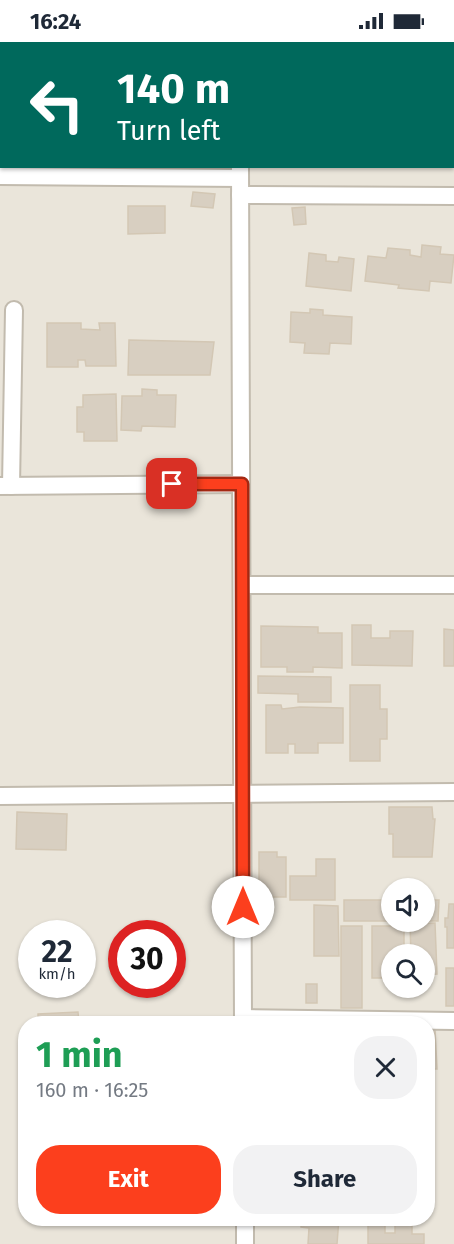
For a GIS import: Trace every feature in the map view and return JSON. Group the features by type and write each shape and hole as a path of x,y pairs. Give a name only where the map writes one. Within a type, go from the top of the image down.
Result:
{"street":[{"path":"0,176 240,180 454,196"},
{"path":"240,180 243,1016"},
{"path":"14,310 5,486 242,484"},
{"path":"242,585 454,585"},
{"path":"0,796 454,792"},
{"path":"435,1021 454,1021"},
{"path":"245,1226 245,1244"}],"shaded area":[{"path":"0,168 454,168 454,1244 0,1244"}],"building":[{"path":"193,192 215,194 213,208 191,206"},
{"path":"128,206 165,206 165,233 128,234"},
{"path":"305,207 306,224 294,225 292,208"},
{"path":"422,245 441,247 440,254 454,255 451,283 430,281 429,291 398,288 399,285 365,281 368,256 386,258 388,248 410,250 410,255 421,257"},
{"path":"309,253 326,255 326,261 338,262 339,257 354,259 351,291 306,286"},
{"path":"310,309 323,310 323,315 352,317 351,344 330,343 329,354 304,353 305,343 290,342 291,312 310,313"},
{"path":"47,323 81,323 81,329 100,330 99,323 115,323 116,366 86,366 85,360 78,360 78,367 47,367"},
{"path":"129,340 214,342 210,375 128,375"},
{"path":"142,389 157,390 157,395 176,395 175,427 142,426 141,431 121,430 122,396 142,396"},
{"path":"116,394 117,441 84,441 84,432 77,432 77,407 83,407 83,395"},
{"path":"352,625 371,625 371,638 390,638 390,631 413,631 412,666 352,665"},
{"path":"261,626 318,627 318,633 342,633 342,668 313,667 313,672 287,672 287,667 261,667"},
{"path":"444,629 454,630 454,666 444,666"},
{"path":"258,676 331,677 331,702 298,702 298,694 258,693"},
{"path":"350,685 380,685 380,709 387,709 387,739 380,739 380,761 350,761"},
{"path":"266,705 281,705 282,709 343,708 343,743 318,743 318,753 295,753 295,744 288,744 288,753 266,753"},
{"path":"389,807 432,807 433,819 435,819 432,857 393,857 393,834 389,834"},
{"path":"17,812 67,814 66,850 16,849"},
{"path":"259,852 277,852 277,857 286,857 286,897 250,897 250,886 259,886"},
{"path":"316,859 335,859 335,900 290,900 290,876 316,876"},
{"path":"344,900 381,900 381,921 344,921"},
{"path":"435,900 439,900 438,921 435,921"},
{"path":"449,904 454,904 454,948 447,948 445,918 448,918"},
{"path":"314,905 338,906 339,956 314,956"},
{"path":"435,923 437,974 435,974 435,944 411,944 410,932 435,932"},
{"path":"341,926 362,926 362,1008 341,1008"},
{"path":"372,926 381,926 381,932 404,932 404,944 381,944 381,978 372,978"},
{"path":"446,968 454,968 454,1006 446,1006"},
{"path":"306,984 317,984 317,1003 306,1003"},
{"path":"78,1012 78,1016 38,1016 38,1014"},
{"path":"435,1030 437,1069 435,1069"},
{"path":"338,1226 337,1244 308,1244 309,1228 301,1227"},
{"path":"368,1226 385,1226 385,1233 395,1233 395,1226 412,1226 412,1234 424,1234 424,1244 368,1244"}],"route":[{"path":"172,484 242,484 243,907"}]}
